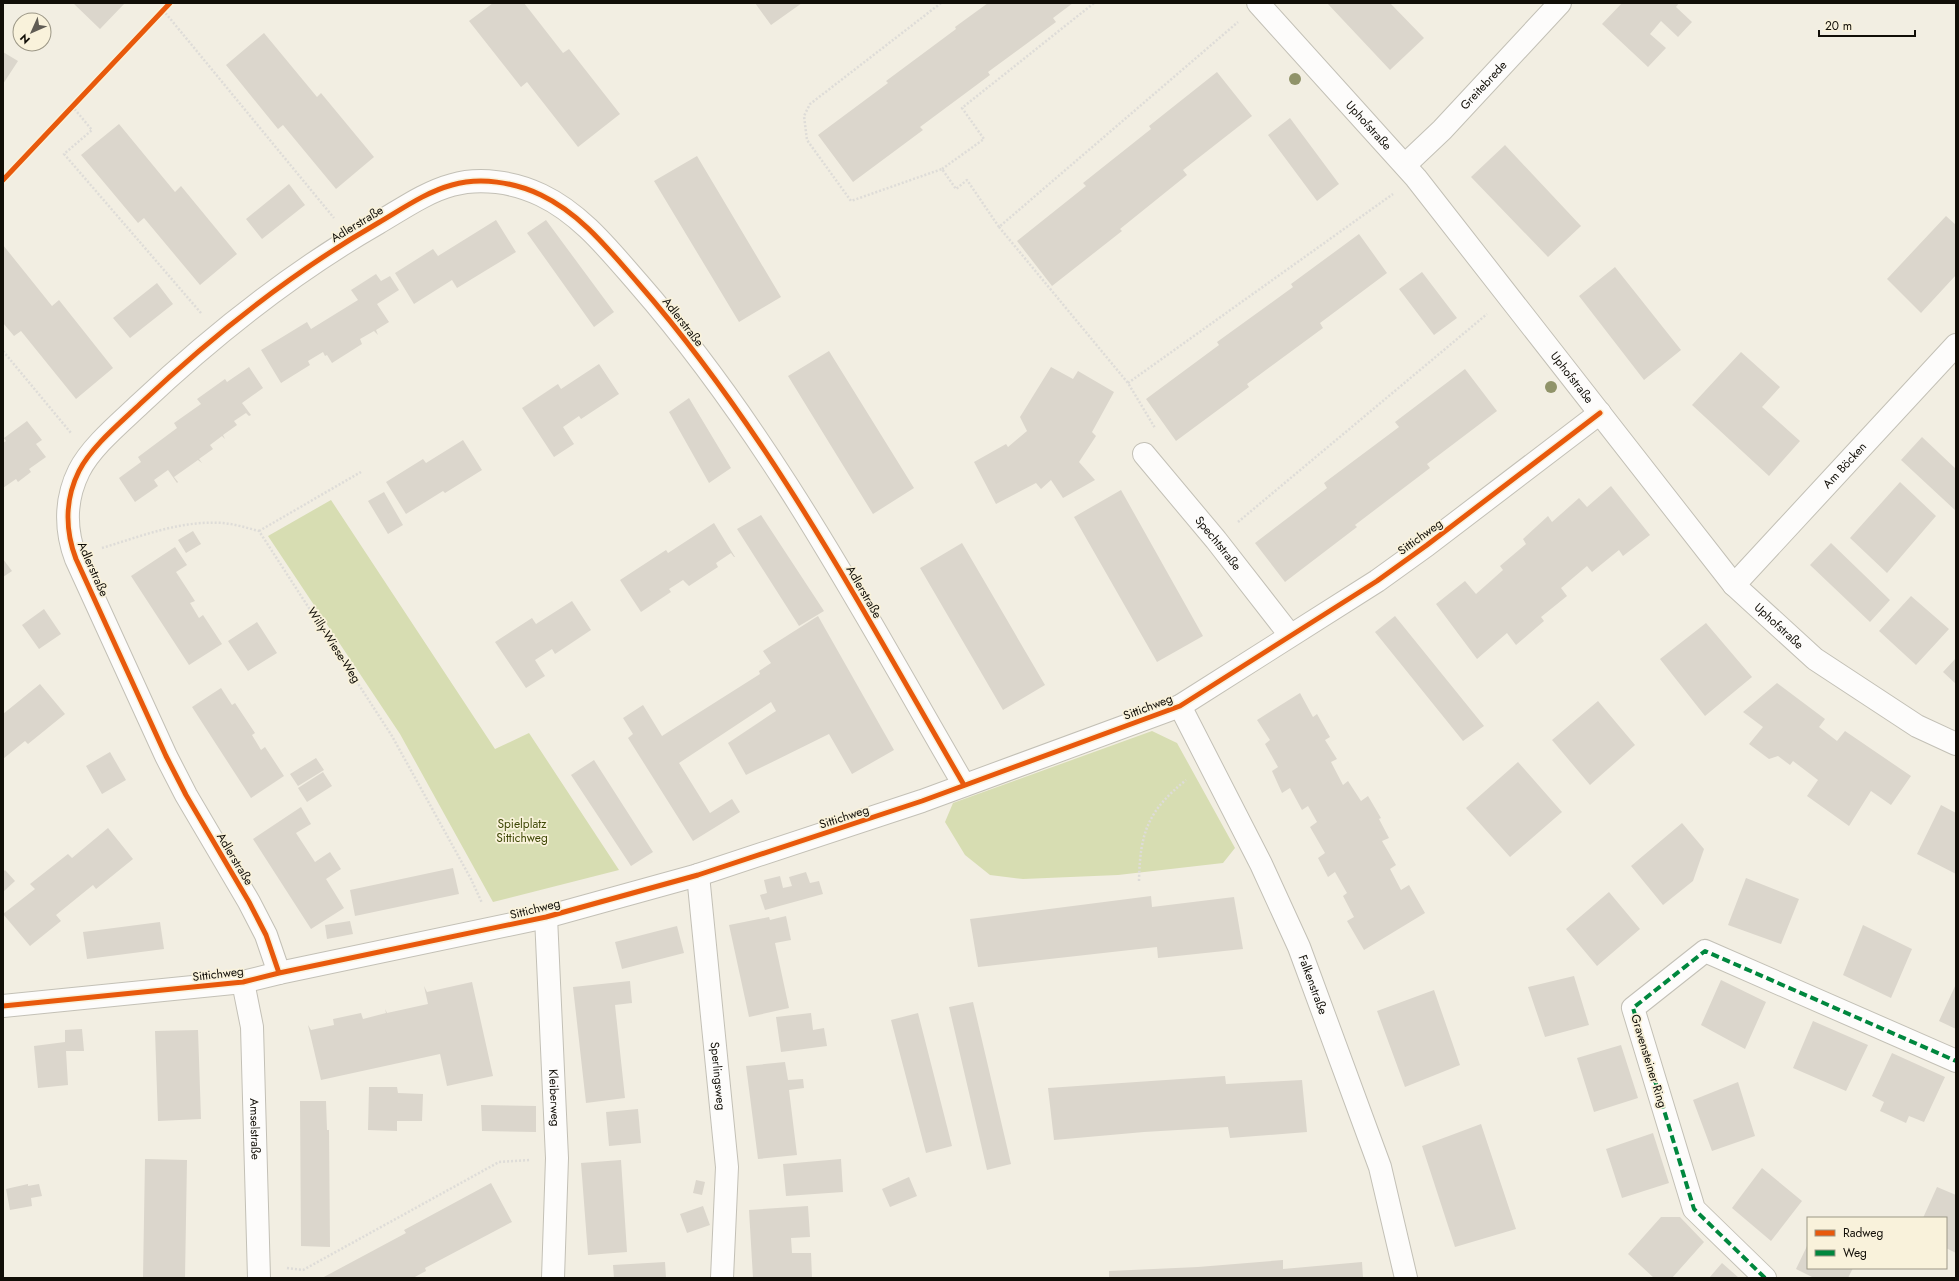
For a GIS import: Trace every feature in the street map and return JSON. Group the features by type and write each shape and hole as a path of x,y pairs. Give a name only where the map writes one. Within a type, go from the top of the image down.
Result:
{"street":[{"name":"Greitebrede","path":"1410,172 1442,130 1560,3"},
{"name":"Uphofstraße","path":"1258,4 1410,172 1734,585 1815,659 1917,726 1956,744"},
{"name":"Adlerstraße","path":"279,973 266,935 256,915 186,796 166,756 76,559 69,542 67,507 78,473 89,455 165,380 219,334 298,274 351,238 437,190 463,183 478,181 505,183 537,193 567,208 601,241 659,307 699,359 772,461 804,509 964,785"},
{"name":"Am Böcken","path":"1734,585 1956,345"},
{"name":"Sittichweg","path":"3,1006 243,982 279,973 546,917 698,875 964,785 1180,706 1369,586 1427,545 1600,413"},
{"name":"Spechtstraße","path":"1144,454 1216,540 1290,635"},
{"name":"Falkenstraße","path":"1180,706 1261,864 1300,947 1380,1167 1406,1278"},
{"name":"Sperlingsweg","path":"698,875 727,1167 722,1278"},
{"name":"Kleiberweg","path":"546,917 557,1158 553,1278"},
{"name":"Gravensteiner Ring","path":"1765,1278 1694,1209 1633,1008 1705,951 1956,1062"},
{"name":"Amselstraße","path":"243,982 252,1027 259,1272"}],"path":[{"path":"941,3 810,104 804,116 807,140 819,160 852,201 942,169 984,139 962,108 1094,3"},
{"path":"999,227 1258,4"},
{"path":"163,10 351,238"},
{"path":"72,106 92,130 64,154 219,334"},
{"path":"942,169 956,189 967,180 999,227 1128,383 1157,430 1144,454"},
{"path":"1128,383 1410,172"},
{"path":"1216,540 1507,297"},
{"path":"3,351 89,455"},
{"path":"76,559 97,549 168,527 197,522 224,523 259,531 361,472"},
{"path":"1139,881 1143,836 1153,815 1166,798 1186,780 1210,766"},
{"path":"259,1272 303,1270 499,1162 557,1158"}],"green space":[{"name":"Spielplatz Sittichweg","path":"331,500 495,749 529,733 619,870 493,902 400,734 268,536"},
{"path":"1152,731 1177,743 1235,848 1223,863 1118,875 1023,879 990,875 965,855 945,822 953,803"}],"building":[{"path":"73,3 125,3 100,29"},
{"path":"493,3 524,3 563,53 569,49 620,114 578,147 527,82 521,87 469,21"},
{"path":"755,3 802,3 771,25"},
{"path":"988,3 1073,3 1053,18 1056,22 988,72 990,75 920,127 923,130 853,182 818,135 888,83 886,81 956,29 955,27"},
{"path":"1327,3 1390,3 1424,38 1390,70"},
{"path":"1622,3 1679,3 1676,7 1692,22 1678,37 1661,21 1650,34 1666,48 1648,67 1602,24"},
{"path":"264,33 317,97 321,93 374,157 336,189 283,125 278,129 226,65"},
{"path":"3,52 18,61 3,84"},
{"path":"1217,72 1252,116 1183,170 1187,175 1120,229 1122,231 1052,286 1017,241 1086,186 1083,183 1151,129 1149,126"},
{"path":"1290,118 1339,184 1317,201 1268,135"},
{"path":"119,124 175,192 181,186 237,254 200,285 144,218 138,223 81,155"},
{"path":"1505,145 1581,226 1548,257 1471,177"},
{"path":"697,156 781,297 739,322 654,181"},
{"path":"289,184 305,205 262,239 246,219"},
{"path":"1946,216 1956,225 1956,275 1921,313 1887,279"},
{"path":"496,220 516,252 457,288 452,280 414,304 395,273 433,249 438,256"},
{"path":"546,220 614,312 594,327 527,233"},
{"path":"1359,234 1387,273 1320,323 1323,328 1247,384 1249,387 1176,441 1146,399 1219,345 1217,342 1293,287 1291,284"},
{"path":"3,245 52,306 59,300 113,368 76,399 21,331 14,336 3,323"},
{"path":"1615,267 1681,350 1644,380 1579,296"},
{"path":"1422,272 1457,318 1434,335 1399,289"},
{"path":"376,274 381,281 390,276 399,290 377,304 389,322 376,330 378,335 374,331 360,339 362,344 332,363 323,352 308,361 310,365 281,383 261,350 307,322 311,329 358,300 351,290"},
{"path":"157,283 173,304 130,338 113,318"},
{"path":"829,351 914,488 873,514 788,376"},
{"path":"1741,352 1780,387 1762,407 1800,441 1769,476 1692,405"},
{"path":"599,364 619,394 581,419 579,416 563,427 574,444 554,457 522,408 558,384 561,389"},
{"path":"249,367 263,388 242,403 251,415 249,416 246,413 234,421 237,425 223,435 225,439 222,436 210,445 213,449 199,459 202,463 198,460 174,477 178,482 177,483 168,470 154,480 158,486 135,502 119,478 141,462 138,457 177,428 174,423 201,404 197,399 225,379 227,382"},
{"path":"1051,367 1073,379 1078,371 1114,392 1092,432 1096,436 1079,462 1095,480 1063,498 1051,480 1041,489 1036,483 996,504 974,462 1006,444 1008,447 1027,431 1020,417"},
{"path":"1465,369 1497,411 1427,464 1430,468 1355,525 1357,527 1285,582 1255,543 1327,488 1324,483 1399,427 1395,422"},
{"path":"689,398 731,468 709,483 669,412"},
{"path":"27,421 42,440 36,444 46,457 29,469 31,472 18,482 16,479 3,488 3,443 6,441 4,438"},
{"path":"1922,437 1956,469 1956,511 1901,460"},
{"path":"463,440 482,470 445,493 443,491 406,514 386,482 423,459 426,463"},
{"path":"1900,482 1936,516 1887,573 1850,538"},
{"path":"1611,486 1650,535 1623,556 1619,550 1592,572 1587,566 1561,588 1567,596 1541,617 1544,621 1516,645 1507,633 1477,659 1436,604 1465,581 1476,594 1503,570 1500,566 1526,544 1523,539 1548,516 1552,522 1579,498 1587,507"},
{"path":"1121,490 1203,636 1157,662 1074,517"},
{"path":"384,492 403,525 388,534 368,501"},
{"path":"761,515 824,611 799,626 737,529"},
{"path":"714,523 735,557 731,553 716,563 718,567 689,586 683,580 669,589 671,592 641,612 620,580 666,550 668,553"},
{"path":"193,531 201,544 186,553 178,540"},
{"path":"962,543 1045,685 1003,710 920,568"},
{"path":"1831,543 1890,600 1870,622 1810,565"},
{"path":"175,547 187,565 176,572 195,601 190,603 199,618 203,615 222,644 189,665 131,576"},
{"path":"3,559 12,571 3,577"},
{"path":"1911,596 1949,629 1916,665 1879,631"},
{"path":"572,601 591,630 555,654 552,649 535,660 545,676 526,688 495,642 532,618 536,624"},
{"path":"44,609 61,634 39,649 22,625"},
{"path":"818,616 894,750 852,774 829,734 746,775 728,743 776,711 771,702 679,763 710,813 732,799 740,812 693,841 628,738 633,734 623,718 643,705 662,736 760,674 759,671 771,663 763,651"},
{"path":"1395,616 1484,726 1463,741 1375,632"},
{"path":"257,622 277,653 248,671 228,641"},
{"path":"1706,623 1752,677 1705,716 1660,659"},
{"path":"1956,658 1956,684 1943,672"},
{"path":"1777,683 1825,719 1819,727 1837,741 1845,731 1911,776 1891,805 1871,791 1849,826 1807,796 1818,780 1793,761 1790,765 1778,756 1769,759 1749,744 1763,727 1743,712"},
{"path":"40,684 65,714 28,744 25,741 3,759 3,714"},
{"path":"221,688 232,705 235,703 255,733 252,735 261,750 265,747 284,776 251,798 192,707"},
{"path":"1300,693 1313,717 1317,714 1330,737 1325,740 1337,759 1331,762 1343,785 1348,781 1361,801 1368,796 1381,818 1379,819 1389,838 1382,841 1396,865 1390,869 1401,890 1409,885 1425,913 1364,950 1347,921 1354,917 1343,896 1347,893 1335,872 1328,877 1318,858 1325,853 1310,827 1317,822 1308,806 1302,810 1290,788 1282,793 1272,771 1278,767 1265,744 1270,740 1257,720"},
{"path":"1598,701 1635,745 1590,785 1552,740"},
{"path":"110,752 126,780 102,794 86,766"},
{"path":"316,758 324,770 298,786 290,774"},
{"path":"594,760 653,852 631,866 571,775"},
{"path":"1518,762 1562,812 1510,857 1466,808"},
{"path":"323,772 332,786 307,802 298,788"},
{"path":"1941,805 1956,813 1956,874 1917,854"},
{"path":"301,807 311,824 296,833 315,862 330,852 341,869 326,879 344,908 311,929 253,839"},
{"path":"1682,823 1704,849 1693,881 1663,905 1631,866"},
{"path":"108,828 133,859 96,889 93,885 56,915 61,921 30,946 3,914 35,889 30,884 68,854 72,858"},
{"path":"453,868 459,894 355,916 350,890"},
{"path":"5,870 15,881 3,892 3,872"},
{"path":"806,872 810,883 819,881 823,894 765,910 760,895 767,893 764,880 780,876 783,888 792,886 789,877"},
{"path":"1746,878 1799,899 1781,944 1728,925"},
{"path":"1609,892 1640,929 1597,966 1566,929"},
{"path":"1151,896 1152,907 1234,897 1243,949 1158,958 1157,947 978,967 970,919"},
{"path":"786,916 791,940 775,943 789,1008 749,1017 729,925 769,917 770,920"},
{"path":"350,921 353,934 327,939 325,925"},
{"path":"160,922 164,949 87,959 83,932"},
{"path":"1863,925 1912,949 1891,998 1843,975"},
{"path":"677,926 684,953 622,969 615,942"},
{"path":"1574,976 1589,1025 1545,1037 1528,987"},
{"path":"1721,980 1766,1002 1745,1049 1701,1025"},
{"path":"630,981 632,1003 615,1005 625,1098 586,1103 573,987"},
{"path":"472,982 493,1076 447,1086 440,1054 321,1080 308,1025 311,1030 334,1025 333,1019 361,1013 363,1019 386,1013 385,1009 387,1013 428,1004 424,986 427,992"},
{"path":"1956,984 1956,1029 1939,1021"},
{"path":"1434,990 1460,1065 1405,1087 1377,1011"},
{"path":"973,1002 1011,1164 987,1170 949,1007"},
{"path":"811,1013 813,1030 824,1028 827,1046 781,1052 776,1017"},
{"path":"918,1013 952,1146 926,1153 891,1020"},
{"path":"1813,1021 1868,1045 1846,1091 1793,1068"},
{"path":"82,1029 84,1051 66,1051 68,1085 38,1088 34,1046 65,1042 65,1030"},
{"path":"198,1030 201,1119 158,1121 155,1031"},
{"path":"1621,1045 1638,1098 1594,1112 1577,1058"},
{"path":"1892,1053 1945,1077 1924,1122 1909,1116 1906,1123 1880,1111 1884,1102 1872,1096"},
{"path":"785,1062 788,1080 803,1079 804,1088 789,1090 797,1155 758,1159 746,1066"},
{"path":"1225,1076 1226,1084 1302,1080 1307,1132 1230,1138 1228,1127 1144,1132 1054,1140 1048,1088"},
{"path":"1738,1082 1755,1136 1712,1151 1693,1100"},
{"path":"369,1087 397,1087 398,1093 423,1094 422,1121 397,1121 397,1131 368,1130"},
{"path":"300,1101 326,1101 327,1130 329,1130 330,1247 301,1246"},
{"path":"481,1105 536,1106 536,1132 482,1131"},
{"path":"638,1109 641,1143 609,1146 606,1112"},
{"path":"1481,1124 1516,1229 1455,1247 1422,1146"},
{"path":"1653,1133 1669,1183 1622,1198 1606,1149"},
{"path":"145,1159 187,1160 185,1278 143,1278"},
{"path":"841,1159 843,1192 786,1196 783,1164"},
{"path":"621,1160 627,1252 588,1255 581,1163"},
{"path":"1762,1168 1802,1201 1771,1241 1732,1208"},
{"path":"909,1177 917,1196 890,1207 882,1189"},
{"path":"696,1180 705,1182 702,1195 693,1193"},
{"path":"491,1183 512,1222 425,1268 426,1271 413,1278 322,1278 406,1233 404,1230"},
{"path":"28,1184 28,1186 39,1184 42,1196 31,1198 32,1206 10,1210 6,1189"},
{"path":"1937,1187 1956,1195 1956,1253 1947,1248 1947,1217 1923,1217"},
{"path":"703,1206 710,1225 687,1233 680,1214"},
{"path":"808,1206 810,1237 791,1238 792,1253 811,1253 812,1278 753,1278 749,1210"},
{"path":"1661,1217 1680,1217 1704,1242 1672,1278 1654,1278 1628,1254"},
{"path":"1807,1246 1807,1269 1852,1269 1848,1278 1814,1278 1796,1269"},
{"path":"1283,1260 1283,1269 1362,1262 1363,1278 1109,1278 1109,1271 1198,1267"},
{"path":"665,1262 666,1278 614,1278 613,1265"},
{"path":"1722,1263 1739,1278 1709,1278"}],"marked path":[{"path":"1765,1278 1694,1209 1633,1008 1705,951 1956,1061"}],"cycle path":[{"path":"3,180 170,3"},
{"path":"279,973 266,935 249,902 186,795 166,756 76,559 72,548 68,526 71,492 74,482 84,462 98,444 167,379 224,330 283,284 346,242 414,201 452,185 474,181 497,182 520,187 541,195 569,212 582,222 638,283 686,341 731,401 773,463 852,590 964,785"},
{"path":"3,1006 243,982 279,973 546,917 698,875 922,801 1180,706 1377,581 1427,545 1600,413"}]}
